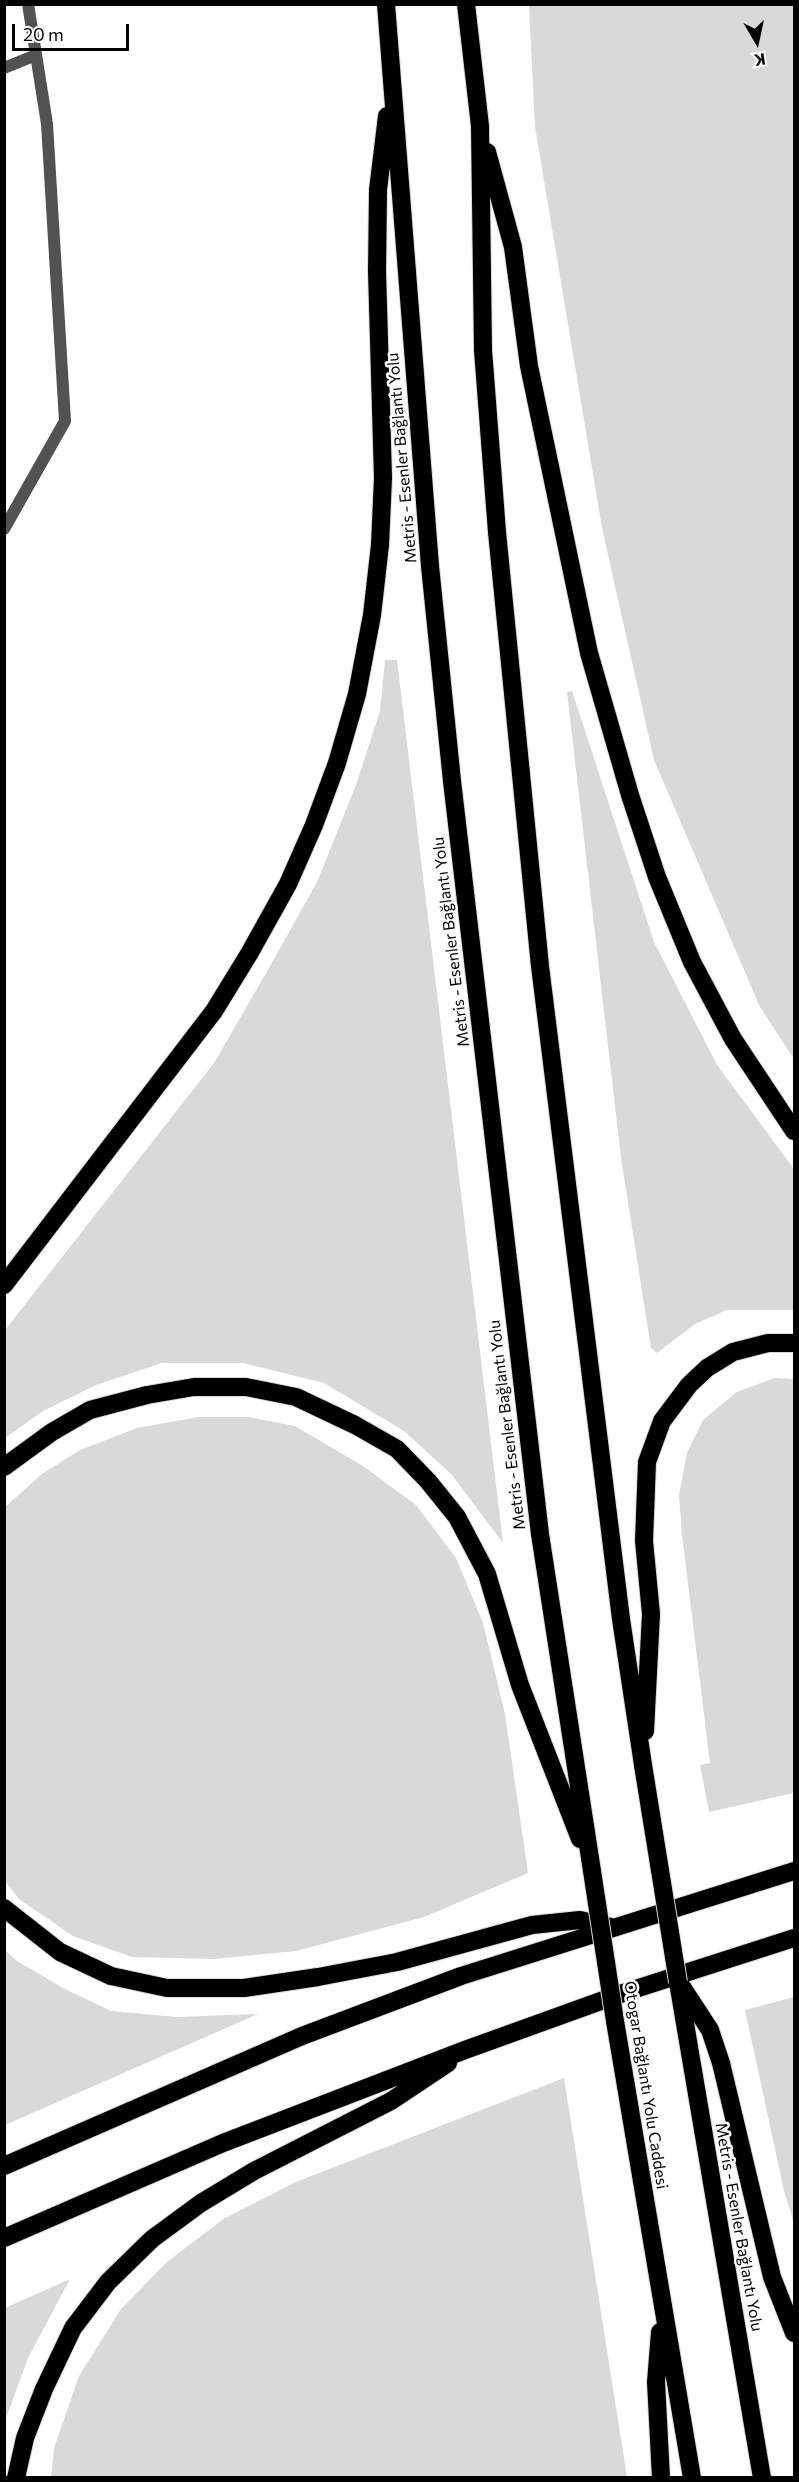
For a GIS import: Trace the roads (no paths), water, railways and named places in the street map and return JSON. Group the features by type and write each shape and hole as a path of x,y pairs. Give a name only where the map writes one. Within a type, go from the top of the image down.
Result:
{"highway":[{"name":"Metris - Esenler Bağlantı Yolu","path":"386,4 430,566 452,781 540,1534 592,1871"},
{"path":"466,4 480,126 483,350 497,532 540,966 618,1596 678,1982 710,2030 721,2063 772,2277 795,2333"},
{"path":"4,1285 214,1011 288,884 314,825 337,763 359,682 372,615 380,545 383,478 377,272 378,190 391,76"},
{"path":"480,126 513,247 529,366 589,653 630,795 657,877 693,962 733,1039 795,1131"},
{"path":"643,1765 651,1614 644,1541 646,1462 662,1421 689,1385 707,1368 733,1352 768,1344 795,1343"},
{"path":"4,1467 52,1432 90,1410 147,1395 194,1387 246,1387 296,1397 355,1425 397,1449 428,1481 457,1517 487,1574 520,1685 592,1871"},
{"path":"754,1885 795,1861"},
{"name":"Otogar Bağlantı Yolu Caddesi","path":"592,1871 662,2306"},
{"path":"4,2166 302,2036 461,1976 795,1871"},
{"path":"4,1908 60,1952 111,1976 167,1988 244,1988 318,1977 397,1962 532,1924 580,1920 613,1928"},
{"path":"4,2238 223,2144 465,2050 623,1993 795,1938"},
{"path":"749,1952 795,1951"},
{"name":"Metris - Esenler Bağlantı Yolu","path":"678,1982 762,2478"},
{"path":"16,2478 25,2438 44,2389 73,2328 108,2282 152,2239 201,2203 254,2171 391,2101 430,2077 465,2050"},
{"path":"661,2478 656,2382 662,2306"},
{"path":"662,2306 692,2478"}],"lane":[{"path":"4,529 64,421 47,124 28,4"},
{"path":"4,68 36,55"}]}
